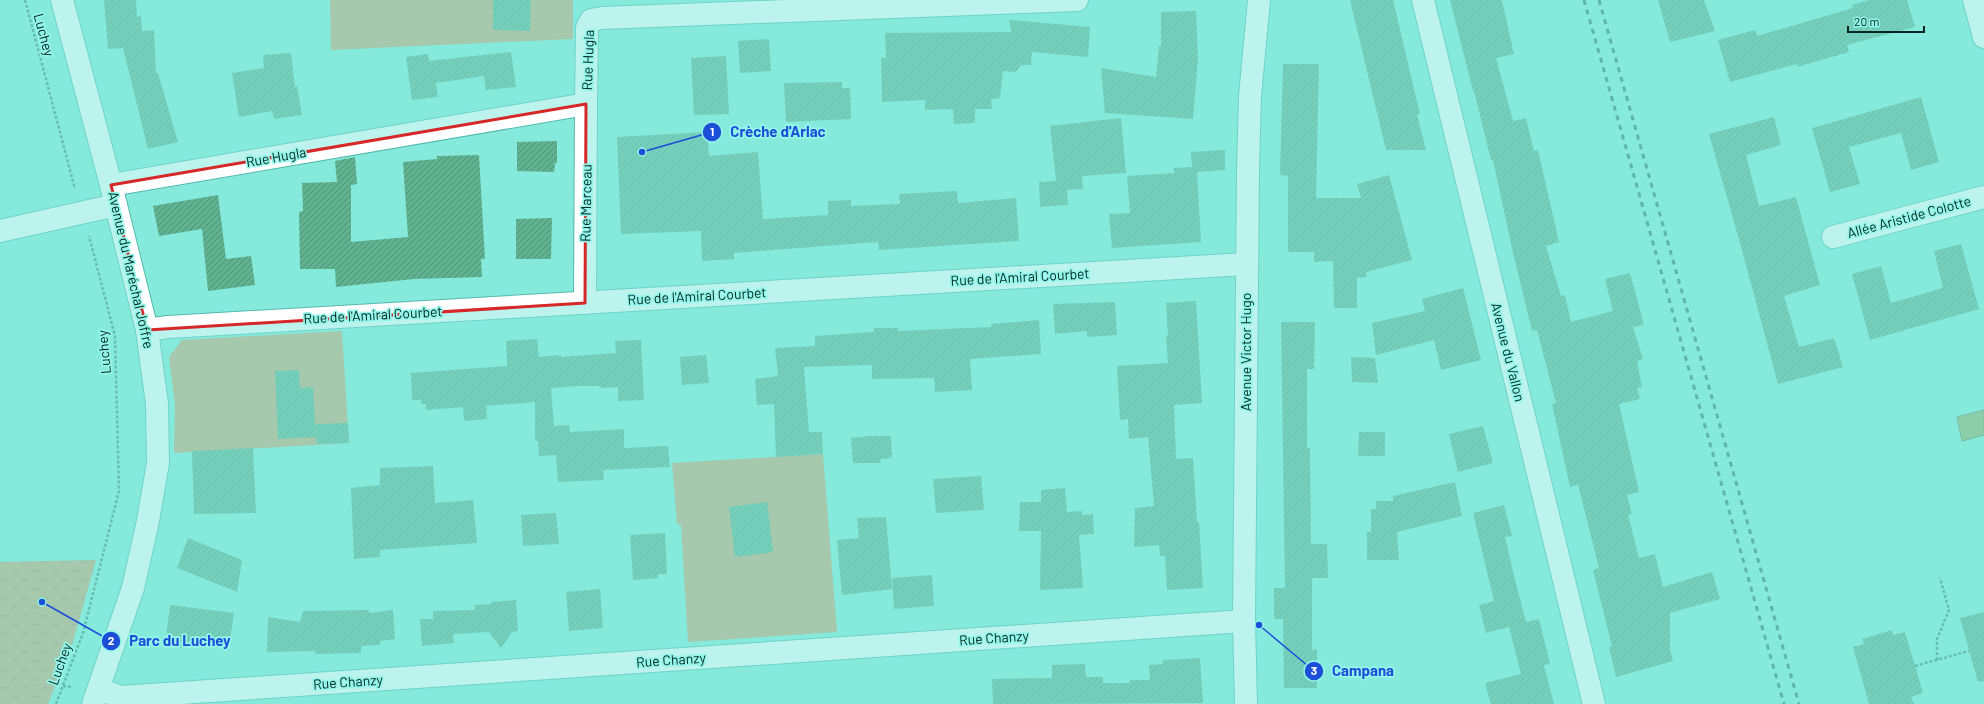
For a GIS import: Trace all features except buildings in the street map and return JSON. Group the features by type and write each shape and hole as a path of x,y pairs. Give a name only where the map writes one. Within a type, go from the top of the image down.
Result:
{"street":[{"name":"Avenue du Maréchal Joffre","path":"62,0 114,195 147,330 157,404 158,463 148,521 133,588 96,697"},
{"name":"Rue Hugla","path":"0,231 82,212 114,195 586,104 587,28 591,20 602,18 1077,0"},
{"name":"Avenue Victor Hugo","path":"1246,704 1244,622 1246,264 1250,96 1259,0"},
{"name":"Avenue du Vallon","path":"1423,0 1594,704"},
{"path":"1974,0 1984,37"},
{"name":"Rue Marceau","path":"585,303 586,104"},
{"name":"Allée Aristide Colotte","path":"1833,237 1984,197"},
{"name":"Rue de l'Amiral Courbet","path":"147,330 168,327 1246,264"},
{"name":"Rue Chanzy","path":"96,697 121,697 1244,622"}],"path":[{"name":"Luchey","path":"25,0 115,336 119,491 83,632 56,704"},
{"path":"1937,660 1937,639 1949,610 1940,578"},
{"path":"1915,666 1970,651"}],"highlighted area":[{"path":"586,104 585,303 147,330 111,185"}],"green space":[{"path":"330,0 573,0 573,39 331,50"},
{"path":"342,331 349,443 174,453 175,405 169,357 182,340"},
{"path":"823,454 837,632 688,642 681,525 677,524 672,463"},
{"path":"96,560 73,642 48,704 0,704 0,562"}],"shaded area":[{"path":"1984,410 1984,435 1962,441 1957,417"}],"railway":[{"path":"1584,0 1784,704"},
{"path":"1599,0 1799,704"}],"place":[{"name":"Crèche d'Arlac","path":"642,152"},
{"name":"Parc du Luchey","path":"42,602"},
{"name":"Campana","path":"1259,625"}]}
